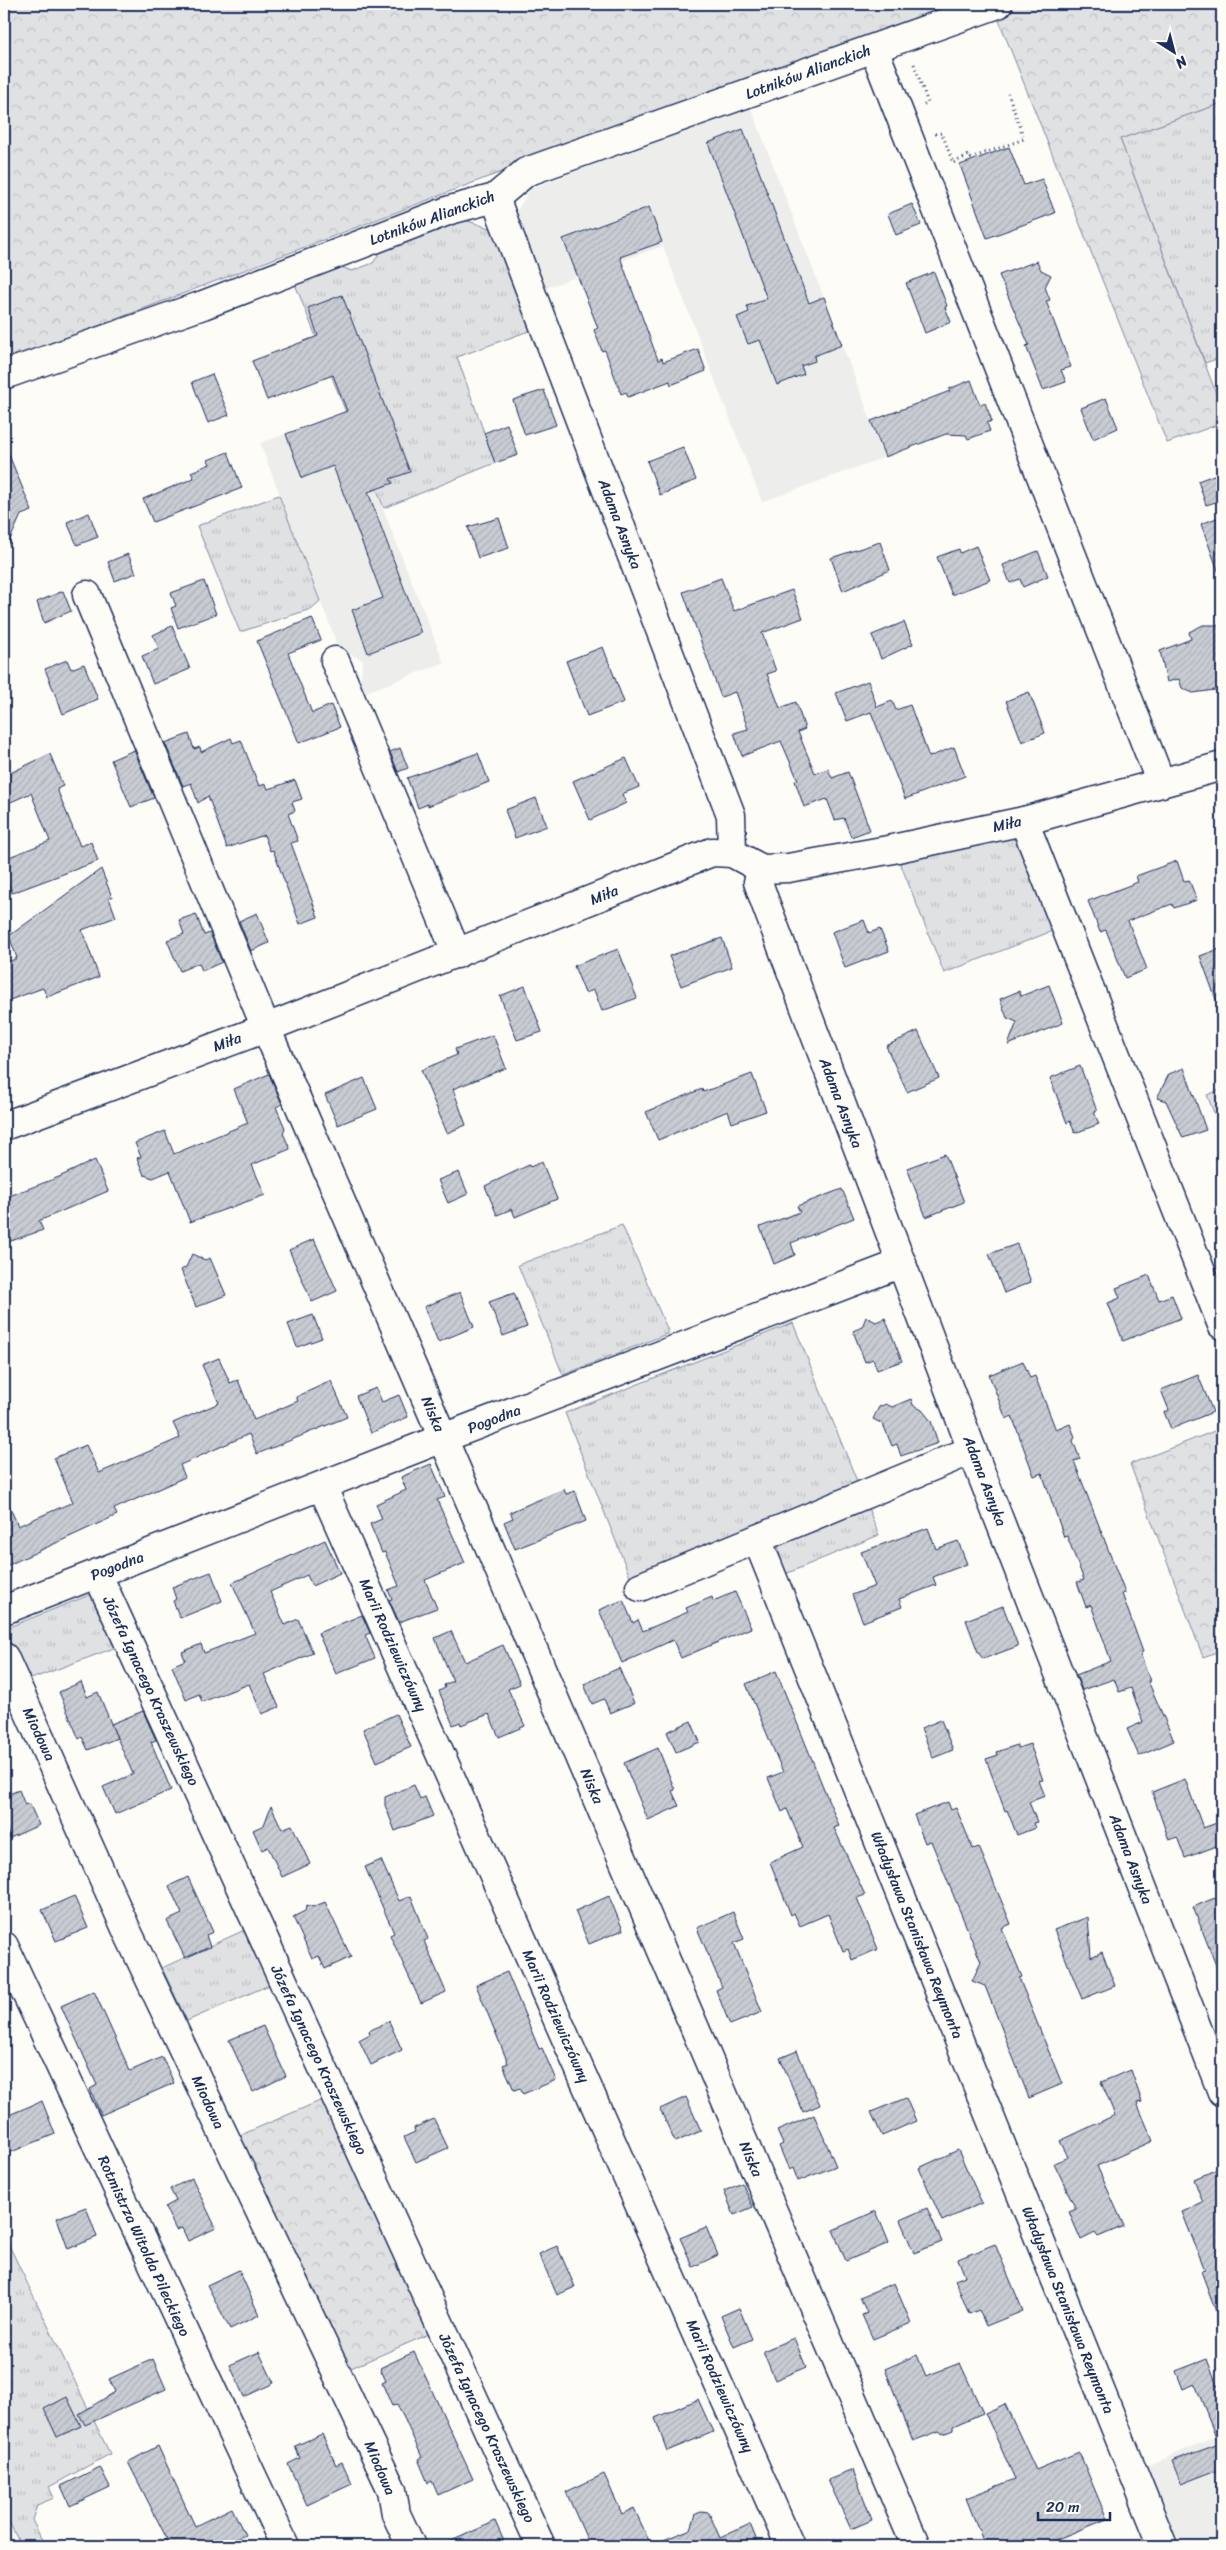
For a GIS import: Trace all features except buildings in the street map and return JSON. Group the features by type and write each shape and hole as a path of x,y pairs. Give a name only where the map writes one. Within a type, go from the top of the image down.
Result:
{"street":[{"name":"Lotników Alianckich","path":"4,376 203,305 450,210 495,198 526,172 998,4"},
{"path":"874,49 1161,783"},
{"name":"Adama Asnyka","path":"495,198 731,815 732,853"},
{"name":"Niska","path":"87,594 266,1028 916,2546"},
{"path":"334,662 457,954"},
{"name":"Miła","path":"4,1126 266,1028 712,852 732,853 762,868 788,868 888,850 1024,821 1222,766"},
{"path":"1024,821 1222,1325"},
{"name":"Adama Asnyka","path":"762,868 758,882 765,902 972,1450 1222,2092"},
{"name":"Pogodna","path":"4,1610 443,1438 902,1262"},
{"path":"640,1587 972,1450"},
{"name":"Marii Rodziewiczówny","path":"322,1486 790,2546"},
{"name":"Władysława Stanisława Reymonta","path":"757,1539 1163,2546"},
{"name":"Józefa Ignacego Kraszewskiego","path":"97,1574 541,2546"},
{"name":"Miodowa","path":"4,1656 128,1934 392,2490 396,2514 411,2546"},
{"name":"Rotmistrza Witolda Pileckiego","path":"4,1946 285,2546"}],"path":[{"path":"914,64 928,103 924,104 927,112"},
{"path":"933,128 936,135 942,133 953,163 970,155 971,158 1024,139 1008,93"}],"shaded area":[{"path":"750,105 885,457 762,502 663,246 543,289 515,214 530,189"},
{"path":"345,413 444,663 358,695 363,660 339,649 260,443"},
{"path":"1222,2434 1222,2546 1170,2546 1139,2469"}],"green space":[{"path":"4,4 976,4 488,177 4,362"},
{"path":"1020,4 1222,4 1222,103 1120,139 1222,409 1222,423 1167,443 996,13"},
{"path":"1222,103 1222,357 1205,363 1120,139"},
{"path":"459,218 501,232 537,328 457,357 495,463 384,508 293,279 333,264 352,271 373,263 384,246"},
{"path":"279,495 320,601 311,609 240,632 197,526"},
{"path":"1010,837 1022,845 1055,930 944,973 899,860"},
{"path":"1222,1089 1222,1133 1207,1095"},
{"path":"622,1225 669,1333 563,1375 518,1265"},
{"path":"793,1323 861,1491 632,1582 565,1413"},
{"path":"1222,1428 1222,1650 1203,1657 1130,1464"},
{"path":"868,1508 879,1535 783,1575 778,1544"},
{"path":"97,1592 122,1645 23,1682 4,1640 4,1629"},
{"path":"251,1927 276,1982 187,2021 162,1968"},
{"path":"329,2097 436,2331 344,2371 234,2138"},
{"path":"4,2235 110,2454 49,2487 54,2498 37,2505 32,2520 45,2546 21,2546 4,2512"}]}
